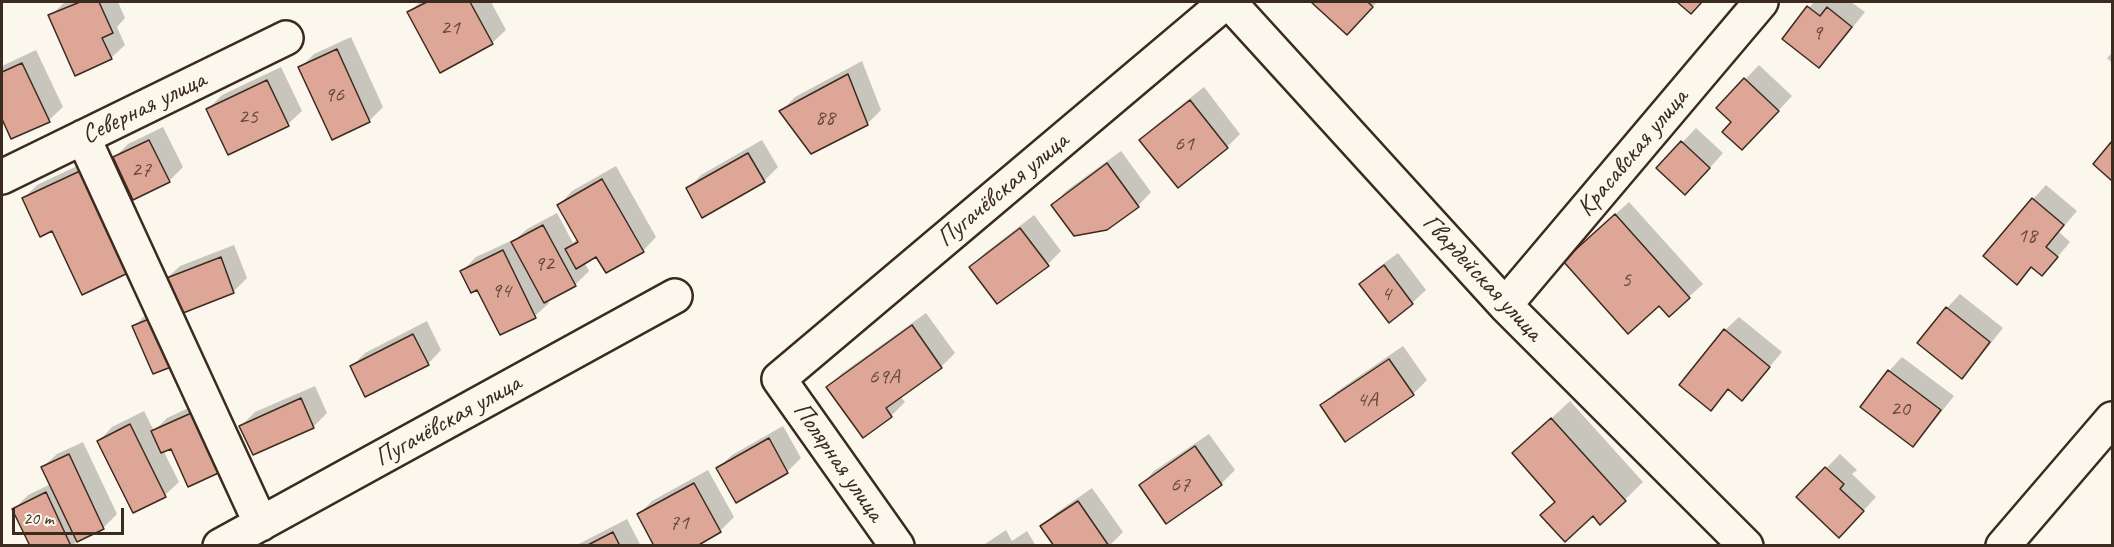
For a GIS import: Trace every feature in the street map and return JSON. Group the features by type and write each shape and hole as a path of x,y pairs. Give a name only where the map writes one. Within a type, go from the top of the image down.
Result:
{"street":[{"name":"Гвардейская улица","path":"1227,2 1504,305 1746,546"},
{"name":"Пугачёвская улица","path":"780,379 1227,2"},
{"name":"Красавская улица","path":"1504,305 1761,2"},
{"name":"Северная улица","path":"2,177 286,38"},
{"path":"83,137 261,524"},
{"name":"Пугачёвская улица","path":"220,546 675,296"},
{"name":"Полярная улица","path":"780,379 897,546"},
{"path":"2003,546 2112,419"}],"building":[{"path":"80,2 99,2 113,33 102,38 112,59 75,76 48,15"},
{"path":"427,2 470,2 493,44 440,73 407,12"},
{"path":"1311,2 1368,2 1373,7 1347,35"},
{"path":"1677,2 1702,2 1691,14"},
{"path":"1807,6 1820,16 1827,7 1852,27 1819,68 1782,39"},
{"path":"337,49 370,122 332,140 298,67"},
{"path":"22,63 50,122 11,139 2,119 2,72"},
{"path":"848,74 868,125 811,154 779,111"},
{"path":"1744,78 1779,111 1742,150 1722,132 1731,122 1716,108"},
{"path":"267,80 289,126 228,155 206,109"},
{"path":"1190,100 1228,148 1178,188 1139,140"},
{"path":"149,140 170,182 133,200 113,157"},
{"path":"1681,141 1710,168 1685,195 1656,168"},
{"path":"2112,141 2112,181 2093,164"},
{"path":"748,153 765,182 702,218 686,188"},
{"path":"1107,163 1139,207 1107,230 1074,236 1051,205"},
{"path":"80,171 128,273 82,295 52,231 40,237 22,198"},
{"path":"602,179 644,252 606,273 596,257 576,269 565,249 578,242 557,205"},
{"path":"2032,198 2064,225 2046,247 2058,257 2042,276 2031,267 2017,285 1983,256"},
{"path":"1615,214 1690,298 1669,317 1659,306 1628,334 1563,261"},
{"path":"543,225 576,286 544,303 511,242"},
{"path":"1020,228 1049,266 997,304 969,267"},
{"path":"503,250 536,318 500,335 477,290 471,293 460,271"},
{"path":"221,257 234,293 178,315 164,279"},
{"path":"1384,265 1413,304 1389,323 1359,284"},
{"path":"1946,307 1990,342 1962,379 1917,343"},
{"path":"149,319 171,367 153,374 132,326"},
{"path":"912,325 942,368 886,408 892,417 863,438 826,387"},
{"path":"1724,329 1770,367 1742,401 1728,389 1711,411 1679,385"},
{"path":"413,334 429,365 365,397 350,366"},
{"path":"1389,359 1414,395 1345,442 1320,405"},
{"path":"1888,370 1941,410 1913,447 1860,407"},
{"path":"301,398 314,428 253,455 239,426"},
{"path":"198,410 225,470 188,487 171,449 161,453 151,431"},
{"path":"1551,418 1626,501 1600,525 1593,516 1565,542 1540,515 1555,502 1512,453"},
{"path":"130,424 166,497 133,513 97,441"},
{"path":"769,438 788,473 736,503 716,468"},
{"path":"1195,446 1222,485 1166,524 1139,485"},
{"path":"69,454 104,529 77,542 41,467"},
{"path":"1825,467 1844,484 1840,489 1864,511 1839,538 1796,497"},
{"path":"694,483 721,532 697,546 654,546 637,514"},
{"path":"46,492 71,546 30,546 12,509"},
{"path":"1078,501 1109,546 1054,546 1040,526"},
{"path":"613,532 620,546 586,546"}]}
